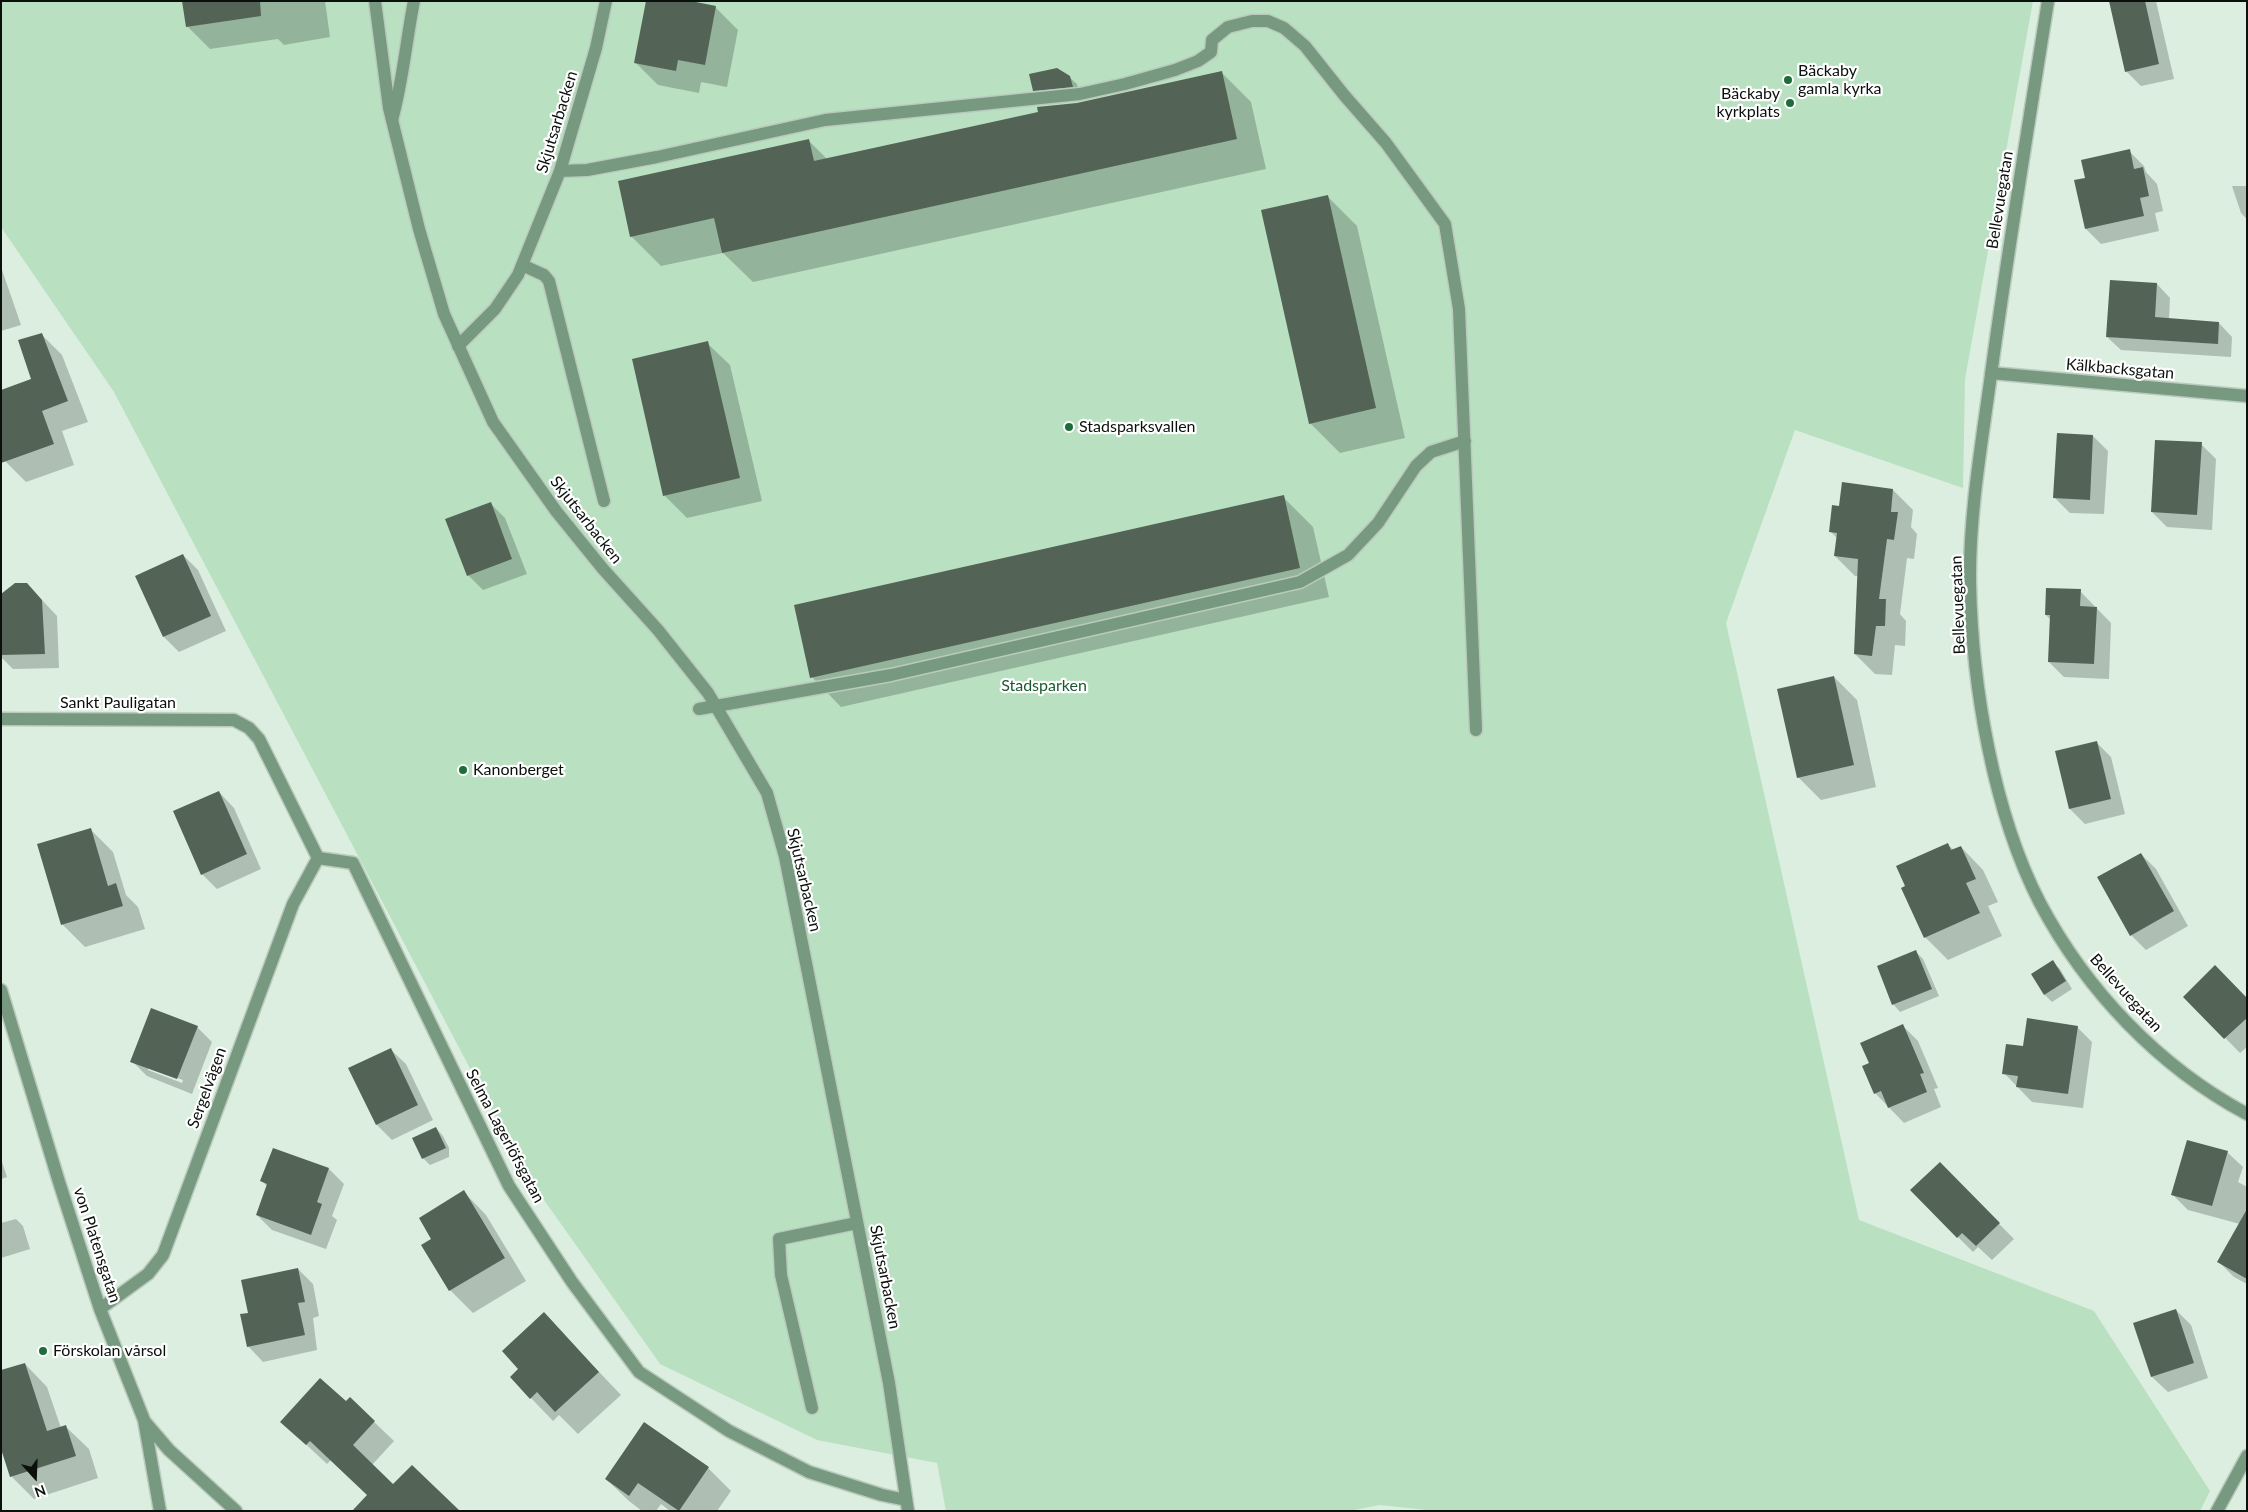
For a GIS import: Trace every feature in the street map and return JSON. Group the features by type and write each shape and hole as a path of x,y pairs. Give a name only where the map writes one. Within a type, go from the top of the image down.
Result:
{"street":[{"path":"375,1 380,56 392,120"},
{"name":"Skjutsarbacken","path":"414,1 400,91 392,120 418,229 444,314 458,346 493,422 556,511 603,569 658,630 708,693 767,793 785,856 889,1383 907,1505"},
{"name":"Skjutsarbacken","path":"458,346 496,309 522,265 560,171 596,48 606,1"},
{"name":"Bellevuegatan","path":"2048,1 2004,278 1976,481 1970,582 1979,690 1988,749 2013,837 2040,901 2077,965 2116,1011 2164,1058 2218,1099 2247,1114"},
{"path":"560,171 587,170 631,162 825,120 1080,94 1175,70 1198,61 1211,52 1212,40 1228,27 1252,21 1268,21 1284,28 1305,46 1386,143 1445,224 1459,309 1476,730"},
{"path":"522,265 544,274 550,281 604,501"},
{"name":"Kälkbacksgatan","path":"1991,373 2247,396"},
{"path":"699,709 891,675 1300,582 1348,555 1378,523 1416,466 1431,452 1465,441"},
{"name":"Sankt Pauligatan","path":"1,719 234,720 249,728 259,740 318,858"},
{"name":"Sergelvägen","path":"100,1309 148,1274 163,1255 289,913 318,858"},
{"name":"Selma Lagerlöfsgatan","path":"318,858 353,864 509,1186 572,1282 639,1372 729,1431 808,1472 882,1495 907,1505"},
{"name":"von Platensgatan","path":"1,990 59,1182 100,1309 144,1420 160,1511"},
{"path":"812,1408 781,1275 779,1239 857,1223"},
{"path":"144,1420 168,1450 236,1511"},
{"path":"2217,1511 2247,1456"}],"green space":[{"name":"Stadsparken","path":"1,1 2033,1 1965,379 1963,488 1795,430 1726,623 1859,1220 2094,1311 2210,1491 2200,1511 1436,1511 1380,1505 1349,1511 946,1511 937,1463 817,1440 660,1364 525,1173 114,392 1,227"}],"building":[{"path":"182,1 260,1 261,16 186,27"},
{"path":"646,1 691,1 716,6 705,65 678,60 676,71 634,63"},
{"path":"2109,1 2145,1 2159,64 2125,72"},
{"path":"1057,68 1070,76 1073,87 1033,91 1029,74"},
{"path":"1222,71 1237,139 722,253 714,218 630,237 618,181 809,139 814,161 1038,112 1037,107 1077,103"},
{"path":"2130,149 2134,169 2143,167 2149,196 2140,198 2144,216 2085,229 2074,180 2085,178 2081,160"},
{"path":"1328,195 1376,408 1309,424 1261,210"},
{"path":"2110,280 2157,283 2155,317 2219,322 2218,344 2106,337"},
{"path":"42,333 68,401 42,411 54,444 1,463 1,390 31,379 18,340"},
{"path":"708,341 740,478 663,496 632,359"},
{"path":"2057,433 2093,435 2090,500 2053,498"},
{"path":"2155,440 2202,442 2197,515 2151,512"},
{"path":"1842,482 1893,489 1891,512 1898,512 1894,540 1887,539 1879,599 1886,599 1885,626 1876,626 1872,656 1854,654 1858,559 1834,556 1837,533 1829,532 1832,505 1839,506"},
{"path":"1284,495 1300,568 810,678 794,605"},
{"path":"491,502 512,559 467,576 445,519"},
{"path":"183,554 211,616 163,637 135,576"},
{"path":"15,583 27,583 42,600 45,654 1,655 1,594"},
{"path":"2046,588 2081,589 2080,606 2097,607 2094,664 2048,662 2050,615 2045,615"},
{"path":"1834,676 1854,765 1797,778 1777,689"},
{"path":"2097,741 2111,799 2069,809 2055,751"},
{"path":"219,791 247,854 201,875 173,811"},
{"path":"91,828 108,886 116,883 123,906 61,925 37,844"},
{"path":"1948,843 1951,850 1961,846 1976,879 1966,883 1980,913 1924,938 1901,888 1905,886 1896,866"},
{"path":"2141,853 2174,911 2130,936 2097,877"},
{"path":"1916,950 1932,989 1892,1005 1877,966"},
{"path":"2053,960 2066,981 2044,995 2031,974"},
{"path":"2215,965 2247,998 2247,1018 2224,1039 2183,997"},
{"path":"151,1008 198,1026 177,1079 130,1062"},
{"path":"2027,1018 2078,1026 2068,1094 2016,1087 2018,1076 2002,1074 2006,1044 2023,1046"},
{"path":"1903,1024 1924,1073 1920,1074 1927,1092 1888,1108 1881,1091 1874,1094 1862,1066 1869,1063 1860,1043"},
{"path":"391,1048 418,1105 376,1125 348,1068"},
{"path":"436,1127 446,1148 422,1159 412,1138"},
{"path":"2187,1140 2228,1151 2212,1206 2171,1195"},
{"path":"273,1148 329,1168 317,1202 322,1204 311,1235 256,1215 267,1184 260,1181"},
{"path":"1940,1162 2000,1223 1976,1246 1962,1233 1957,1238 1910,1190"},
{"path":"464,1190 505,1258 449,1291 421,1245 431,1239 419,1218"},
{"path":"2247,1209 2247,1279 2217,1262"},
{"path":"298,1268 305,1302 298,1303 305,1335 247,1347 240,1314 248,1313 241,1280"},
{"path":"2176,1309 2194,1363 2151,1377 2133,1323"},
{"path":"544,1312 599,1372 555,1412 537,1392 530,1399 510,1377 518,1369 502,1351"},
{"path":"25,1363 47,1431 66,1425 76,1456 10,1477 1,1449 1,1370"},
{"path":"320,1378 346,1401 350,1397 375,1421 353,1445 393,1484 412,1465 460,1511 352,1511 367,1495 310,1441 306,1445 280,1422"},
{"path":"644,1422 709,1467 679,1511 638,1483 629,1496 605,1479"}],"place":[{"name":"Bäckaby gamla kyrka","path":"1788,80"},
{"name":"Bäckaby kyrkplats","path":"1790,103"},
{"name":"Stadsparksvallen","path":"1069,427"},
{"name":"Kanonberget","path":"463,770"},
{"name":"Förskolan vårsol","path":"43,1351"}]}
